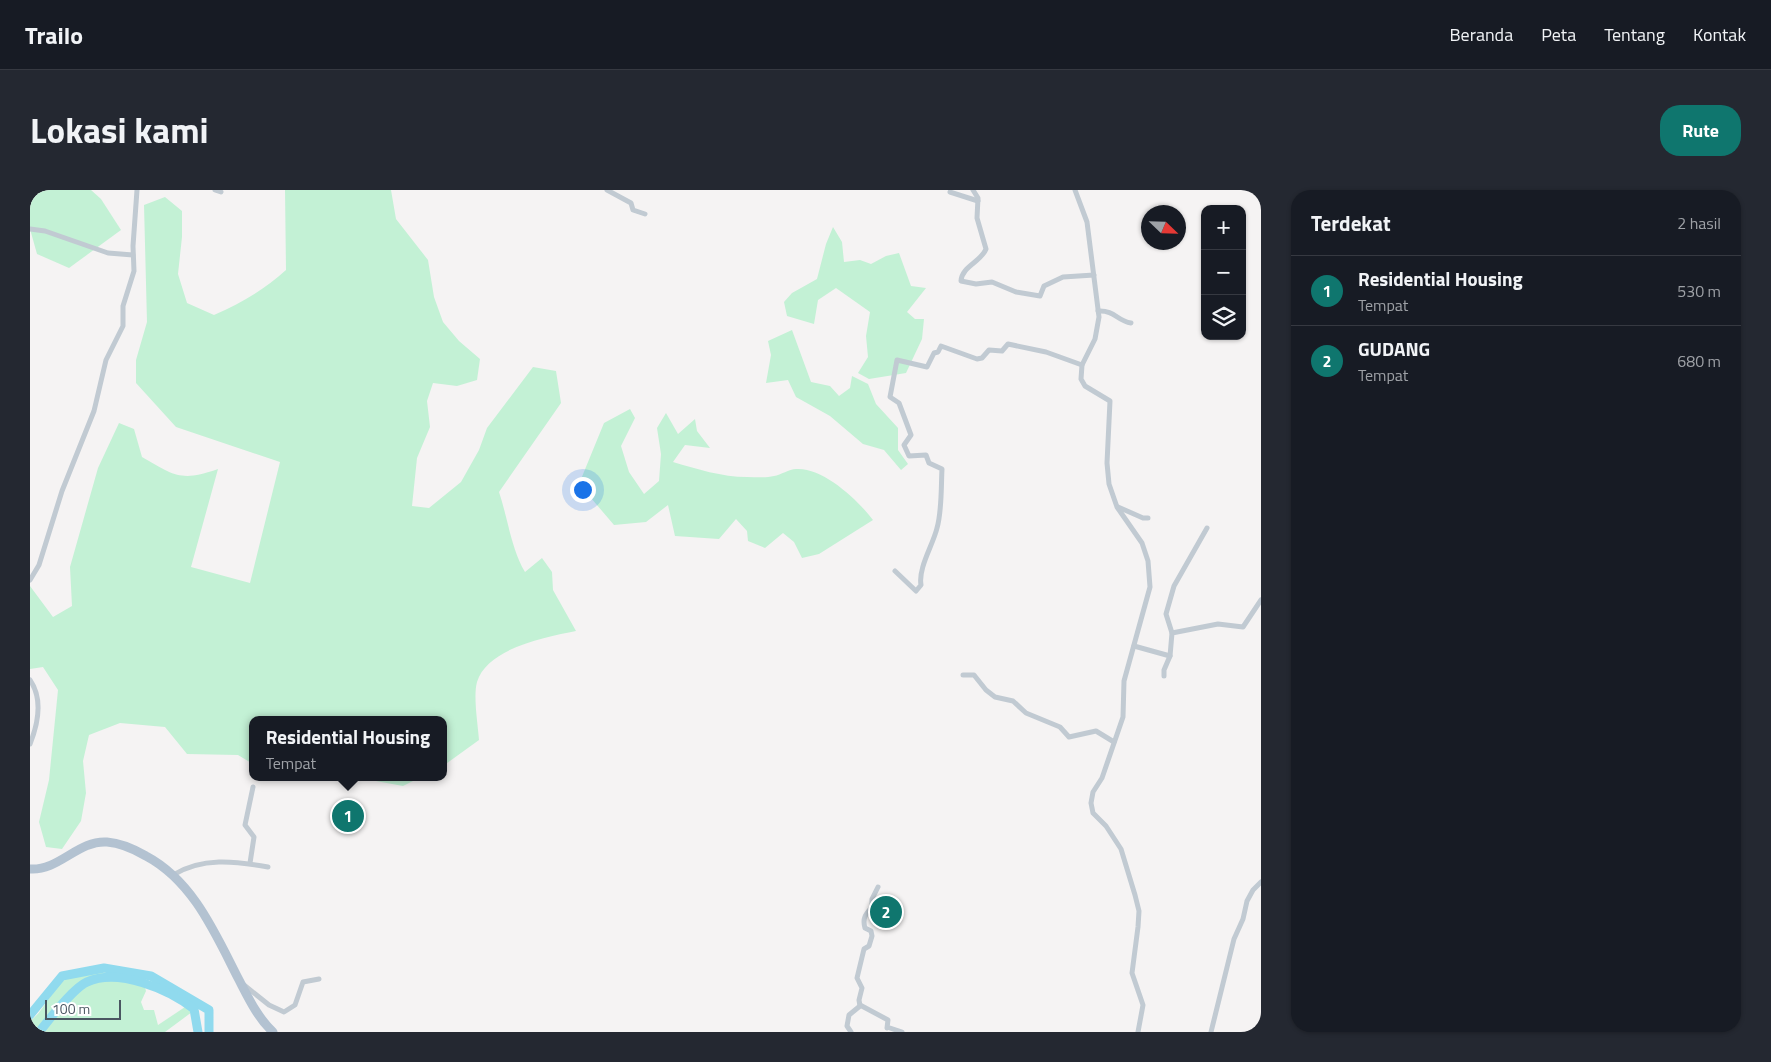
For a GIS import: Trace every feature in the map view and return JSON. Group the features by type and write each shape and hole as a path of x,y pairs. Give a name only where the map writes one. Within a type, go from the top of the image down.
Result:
{"main road":[{"path":"30,869 47,868 88,845 106,842 137,851 156,861 191,894 211,925 258,1013 273,1032"}],"street":[{"path":"30,580 39,565 62,492 94,411 106,360 123,326 123,306 134,270 133,255 137,190"},
{"path":"215,190 221,192"},
{"path":"606,190 630,203 633,210 645,214"},
{"path":"973,190 978,201 977,218 986,249 980,259 964,271 960,281 976,284 992,282 1016,292 1040,296 1044,286 1063,277 1094,275"},
{"path":"1075,190 1087,222 1098,311 1098,327 1082,365 1081,380 1086,386 1106,397 1111,404 1107,463 1109,484 1117,507 1142,543 1150,575 1148,595 1124,681 1124,711 1102,778 1093,792 1091,803 1093,813 1106,826 1121,849 1135,895 1138,919 1132,973 1143,1006 1138,1032"},
{"path":"950,192 978,201"},
{"path":"30,229 48,232 108,253 133,255"},
{"path":"1098,311 1111,312 1125,322 1131,323"},
{"path":"895,571 916,591 922,585 919,576 926,563 926,553 934,542 938,527 942,470 929,463 926,455 909,456 906,454 904,445 911,435 899,404 890,397 897,360 927,367 934,353 938,352 941,346 977,359 982,358 989,350 1002,351 1008,344 1046,352 1082,365"},
{"path":"1117,507 1142,518 1148,518"},
{"path":"1164,676 1164,670 1170,656 1172,633 1166,614 1174,586 1207,528"},
{"path":"1172,633 1218,624 1243,627 1261,600"},
{"path":"1134,646 1170,656"},
{"path":"963,675 974,675 986,690 995,697 1013,700 1026,713 1060,727 1069,737 1096,730 1114,742"},
{"path":"30,680 38,699 38,714 30,744"},
{"path":"250,864 254,837 245,825 253,787"},
{"path":"173,875 201,863 250,864 268,867"},
{"path":"1211,1032 1234,939 1243,919 1247,901 1253,890 1261,882"},
{"path":"878,887 872,899 872,907 865,914 863,920 865,928 871,931 872,936 870,946 864,949 858,978 862,988 858,1000 860,1005 888,1020 888,1028 902,1032"},
{"path":"240,981 268,1004 284,1012 295,1005 303,982 319,979"},
{"path":"851,1032 847,1026 849,1016 860,1005"}],"green space":[{"path":"30,190 91,190 101,199 121,230 69,268 37,254 30,229"},
{"path":"285,190 391,190 396,219 428,260 434,297 443,322 459,341 480,359 477,380 457,386 433,383 427,401 430,427 417,458 412,506 429,508 461,482 479,450 487,428 533,367 556,371 561,403 499,492 520,563 525,572 542,558 552,572 553,590 576,631 519,646 492,661 483,670 476,688 479,740 447,763 447,716 249,716 249,762 238,755 187,754 165,727 120,723 89,735 83,761 86,793 81,821 62,849 46,847 39,822 49,780 58,690 43,667 30,669 30,586 53,617 72,606 70,567 98,468 119,423 134,429 142,457 171,473 186,476 218,469 191,567 250,583 280,462 176,427 136,383 136,360 147,322 144,205 165,197 182,211 182,237 178,274 187,303 214,315 252,296 286,270"},
{"path":"833,227 842,242 844,262 860,260 871,264 886,256 899,253 911,286 926,288 907,312 915,319 924,319 922,339 906,373 869,379 858,373 868,357 866,336 870,312 836,288 818,300 814,324 787,316 784,302 792,293 817,279 826,244"},
{"path":"792,330 811,382 830,386 839,396 850,388 852,376 868,384 876,404 898,428 898,450 908,464 901,470 884,450 863,444 830,416 796,397 788,380 766,383 771,355 768,341"},
{"path":"630,409 635,418 621,446 629,472 644,494 659,481 661,454 657,428 666,413 678,434 695,419 697,431 710,448 685,445 673,462 738,477 768,477 793,469 817,473 839,486 873,520 819,554 802,558 794,542 783,533 765,548 748,541 747,531 736,519 719,539 675,536 668,505 646,522 614,525 579,484 604,423"},
{"path":"376,781 413,781 403,786"},
{"path":"102,972 143,980 146,991 141,1002 144,1010 154,1010 158,1025 185,1007 192,1012 165,1032 30,1032 30,1021 61,983 74,976"}],"waterway":[{"path":"30,1015 62,976 104,968 151,976 209,1010 209,1032"},
{"path":"39,1032 81,985 100,978 128,979 171,994 194,1009 198,1032"}],"place":[{"name":"Residential Housing","path":"348,816"},
{"name":"GUDANG","path":"886,912"}]}
